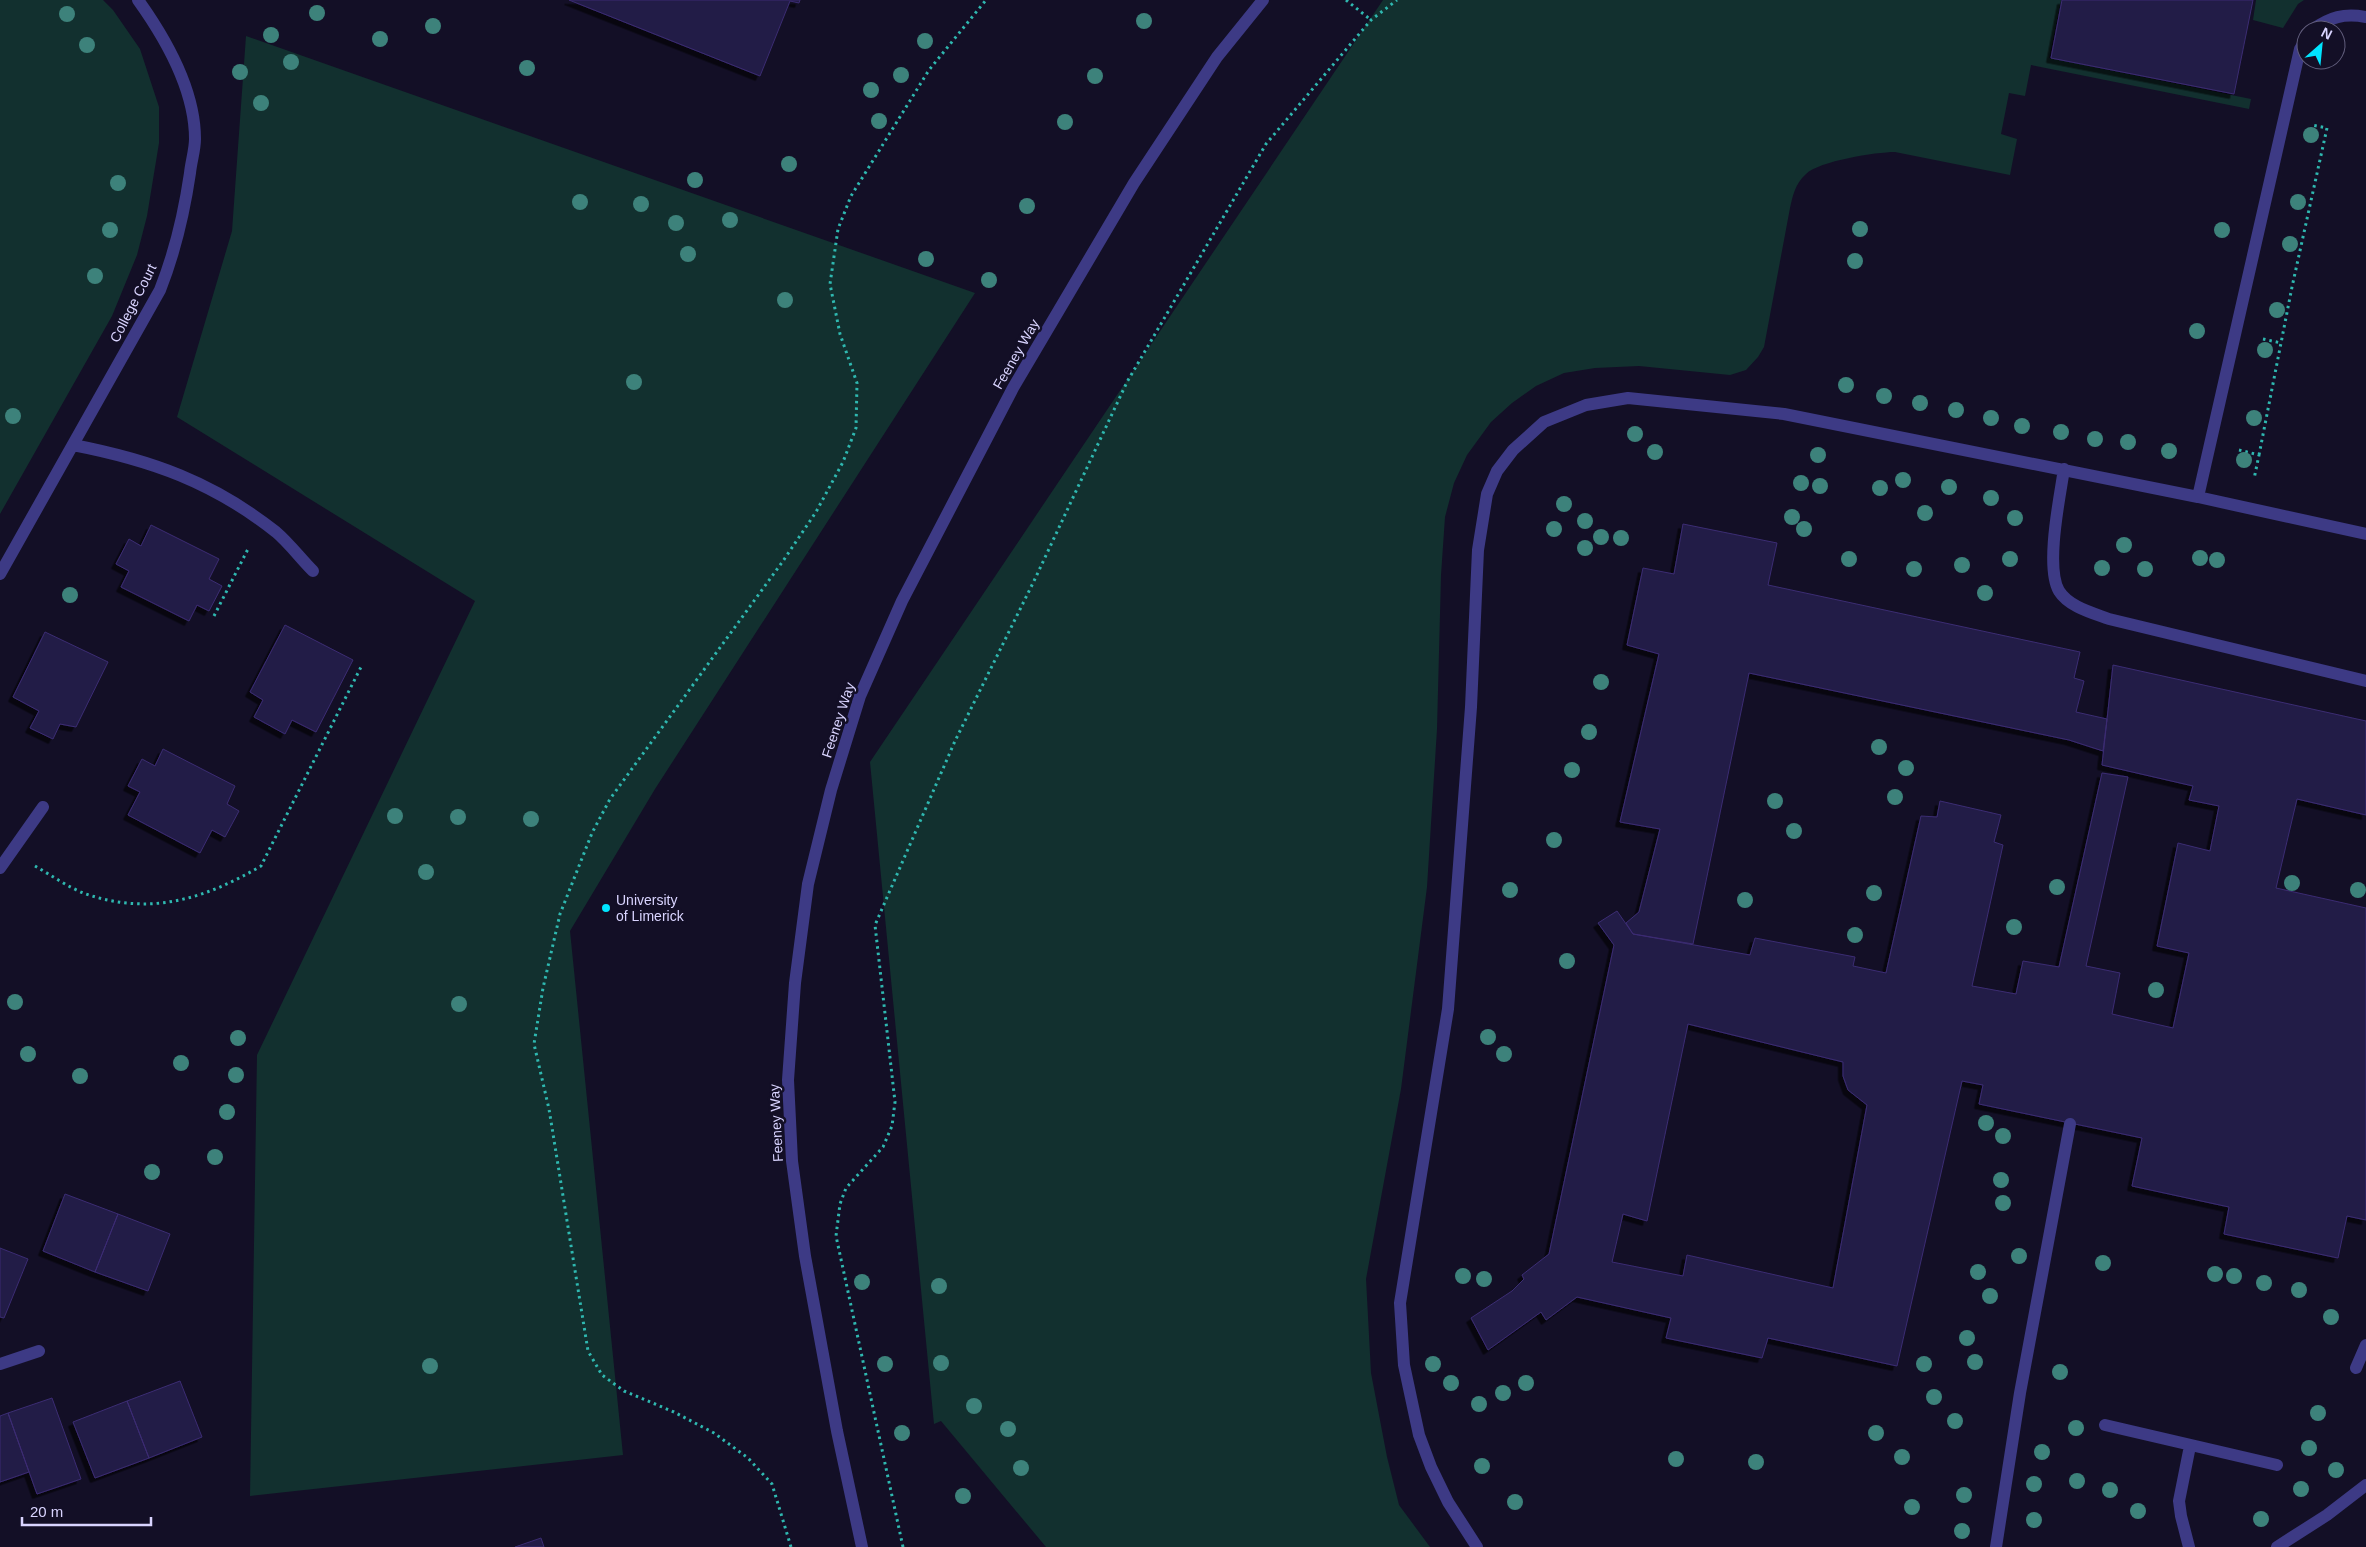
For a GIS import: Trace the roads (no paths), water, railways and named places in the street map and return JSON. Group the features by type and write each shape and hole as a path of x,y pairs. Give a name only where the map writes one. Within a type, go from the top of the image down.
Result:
{"street":[{"name":"College Court","path":"0,574 160,290 173,257 180,229 195,139 190,106 179,72 157,26 138,0"},
{"name":"Feeney Way","path":"862,1547 837,1430 805,1256 792,1161 788,1080 795,983 808,884 831,790 860,696 902,602 1013,388 1134,183 1217,57 1263,0"},
{"path":"2327,20 2354,15 2366,17"},
{"path":"2198,497 2296,67"},
{"path":"1477,1547 1448,1502 1431,1467 1419,1435 1404,1365 1400,1304 1448,1009 1471,707 1478,550 1487,494 1497,471 1523,440 1544,422 1586,405 1628,398 1784,414 2064,469 2366,534"},
{"path":"73,445 117,454 161,468 204,485 234,502 277,533 313,571"},
{"path":"2064,469 2055,521 2053,563 2059,591 2080,609 2118,621 2366,681"},
{"path":"0,868 43,807"},
{"path":"1996,1547 2022,1384 2070,1124"},
{"path":"2356,1368 2366,1345"},
{"path":"0,1364 39,1351"},
{"path":"2105,1426 2277,1465"},
{"path":"2189,1547 2181,1516 2180,1501 2190,1446"},
{"path":"2277,1547 2327,1515 2366,1485"}],"place":[{"name":"University of Limerick","path":"606,908"}]}
